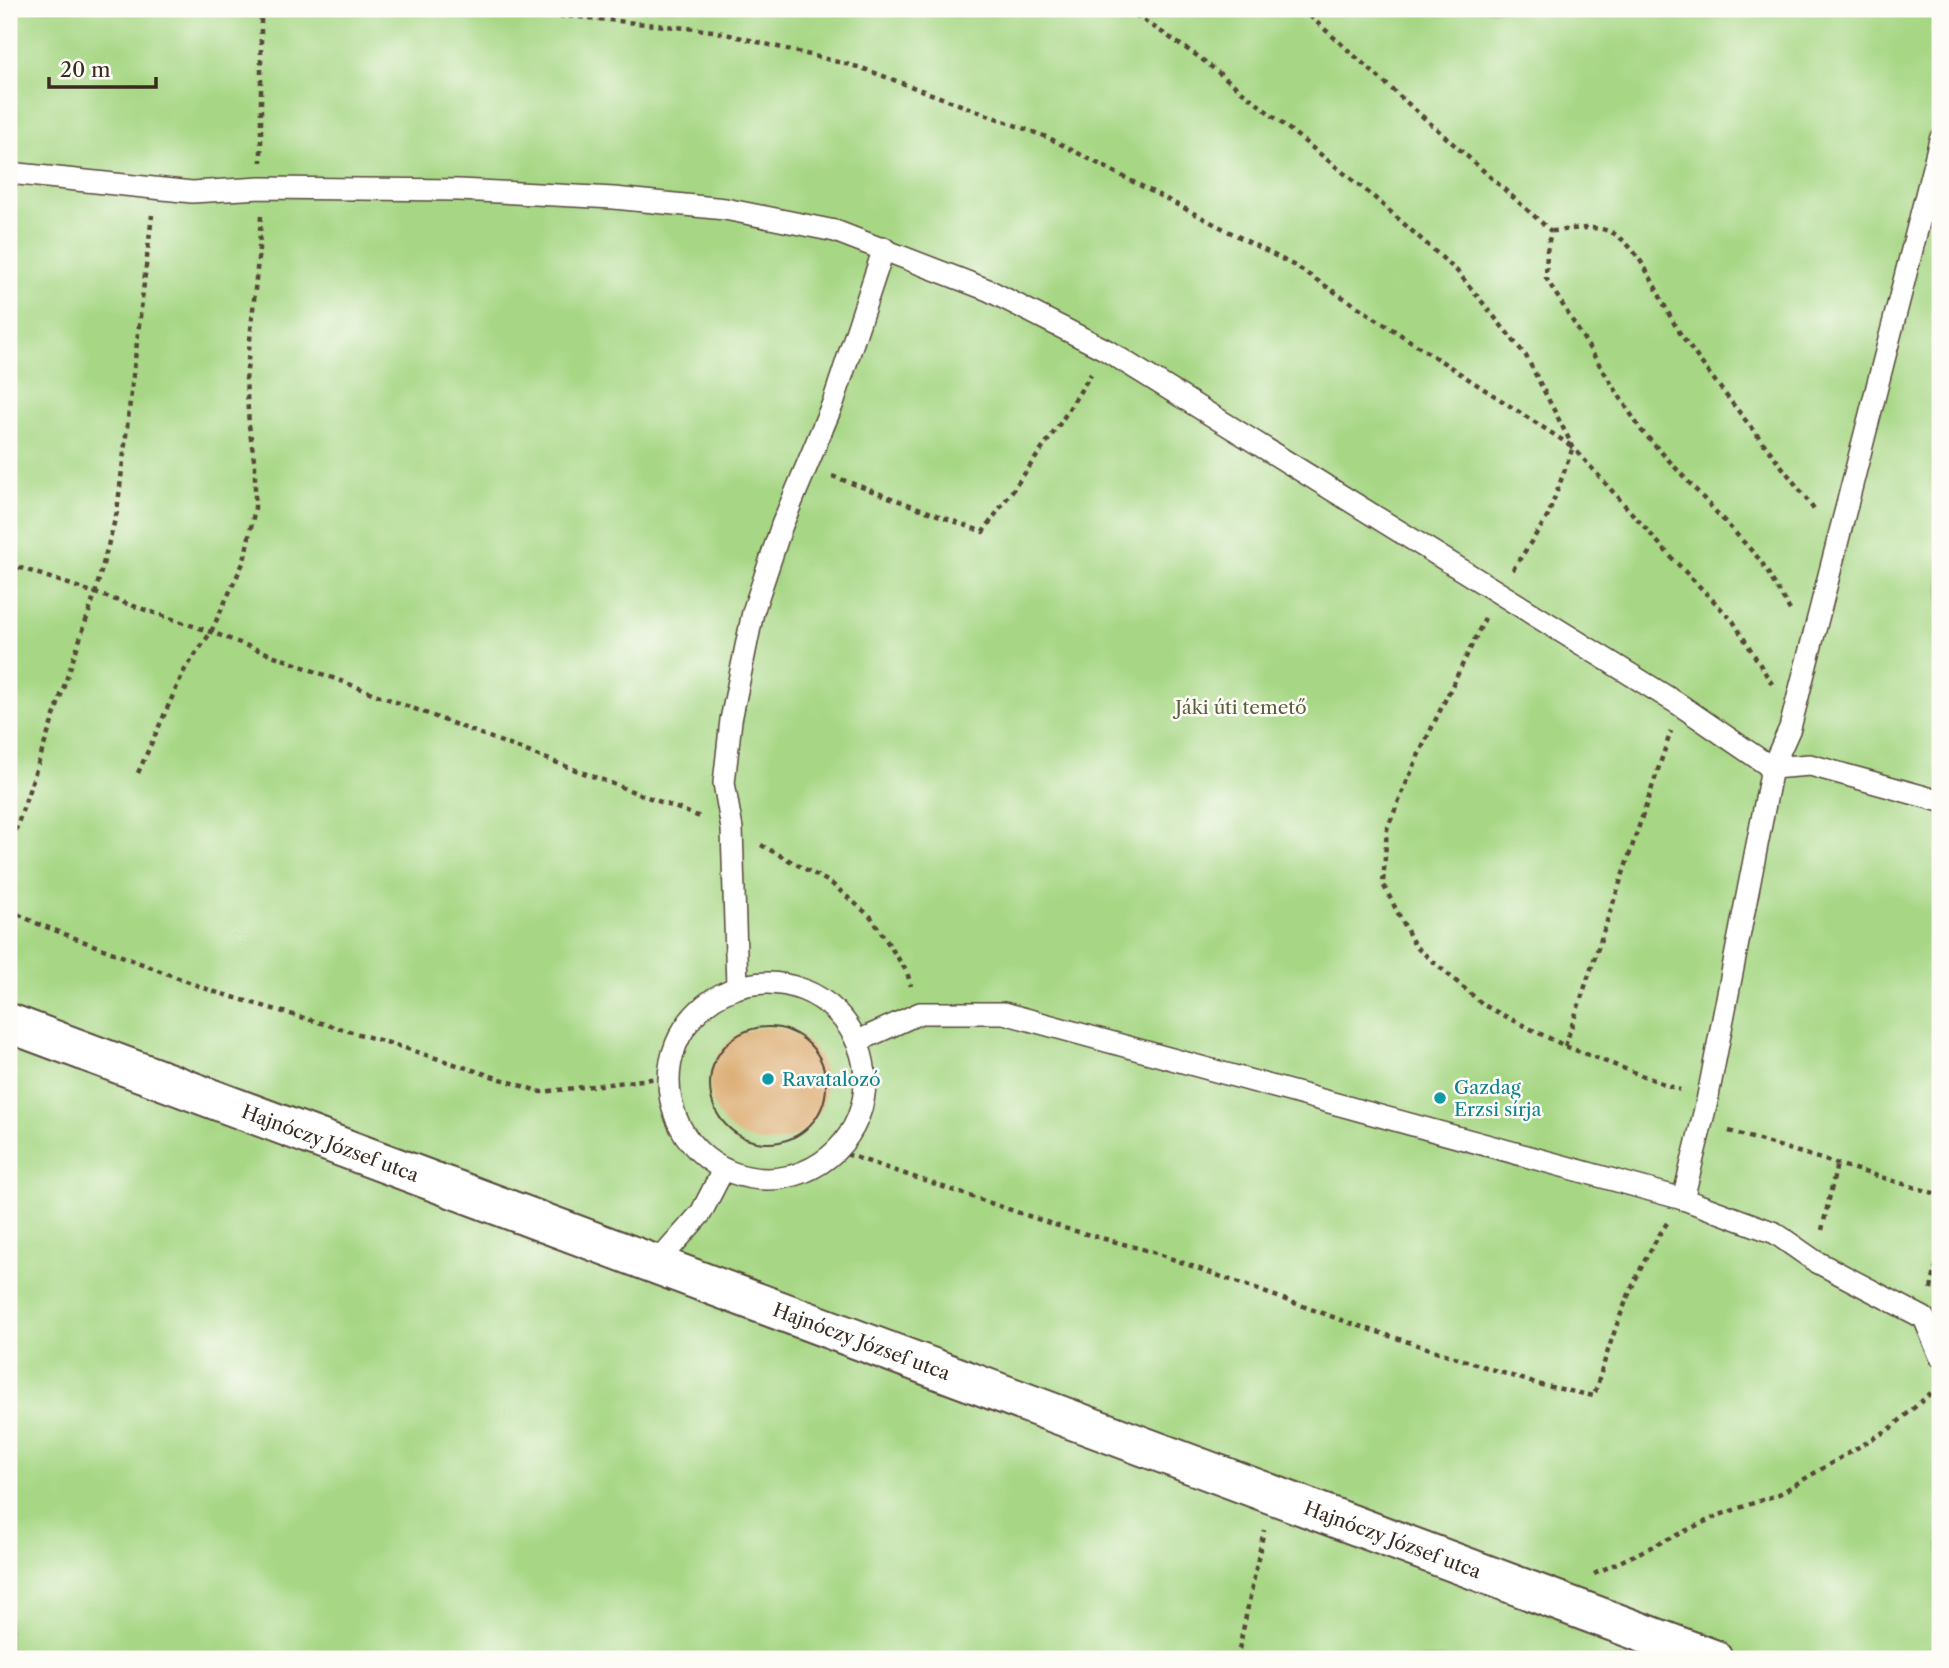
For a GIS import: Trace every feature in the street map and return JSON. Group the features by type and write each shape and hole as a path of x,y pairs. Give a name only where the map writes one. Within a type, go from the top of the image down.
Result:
{"street":[{"name":"Hajnóczy József utca","path":"9,1023 1713,1659"}],"lane":[{"path":"1683,1199 1707,1101 1772,768 1790,728 1940,140"},
{"path":"9,173 192,192 261,188 460,190 614,198 725,209 835,231 988,289 1106,350 1680,705 1772,768 1810,765 1940,801"},
{"path":"737,986 732,829 724,783 731,720 750,625 782,525 833,403 884,248"},
{"path":"772,981 808,990 838,1011 858,1041 866,1080 859,1118 837,1152 811,1169 783,1179 752,1179 723,1170 700,1153 682,1132 671,1105 668,1077 674,1048 688,1021 710,1000 737,986 772,981"},
{"path":"858,1041 920,1013 1004,1013 1683,1199 1775,1233 1815,1261 1924,1318 1940,1356"},
{"path":"656,1264 701,1213 723,1170"}],"path":[{"path":"138,773 184,671 211,632 244,561 255,508 255,466 246,380 260,249 261,9"},
{"path":"409,9 579,17 714,31 862,68 1049,138 1295,266 1573,447"},
{"path":"1127,9 1199,57 1375,198 1457,271 1526,356 1573,447 1671,557 1733,621 1781,698 1790,728"},
{"path":"1302,9 1552,232 1601,228 1617,235 1632,249 1681,334 1775,455 1838,543"},
{"path":"9,849 95,594 117,512 155,188"},
{"path":"1552,232 1546,278 1601,367 1642,430 1762,561 1811,647"},
{"path":"807,467 983,532 1059,425 1106,350"},
{"path":"1573,447 1548,516 1497,592 1418,755 1387,829 1383,884 1415,946 1485,1006 1565,1046 1707,1101"},
{"path":"9,564 211,632 732,829 831,883 871,917 907,972 920,1013"},
{"path":"1565,1046 1680,705"},
{"path":"9,910 212,991 386,1042 541,1092 668,1077"},
{"path":"1701,1123 1940,1195"},
{"path":"837,1152 1064,1228 1153,1252 1347,1322 1537,1384 1594,1396 1613,1332 1631,1285 1683,1199"},
{"path":"1815,1261 1837,1164"},
{"path":"1924,1318 1940,1249"},
{"path":"1546,1597 1717,1516 1779,1494 1891,1428 1940,1385"},
{"path":"1237,1659 1271,1494"}],"green space":[{"name":"Jáki úti temető","path":"9,9 1940,9 1940,1659 9,1659"}],"building":[{"name":"Ravatalozó","path":"768,1027 790,1031 809,1044 822,1063 826,1085 822,1107 809,1126 790,1139 768,1143 746,1139 727,1126 714,1107 710,1085 714,1063 727,1044 746,1031"}],"place":[{"name":"Ravatalozó","path":"768,1079"},
{"name":"Gazdag Erzsi sírja","path":"1440,1098"}]}
